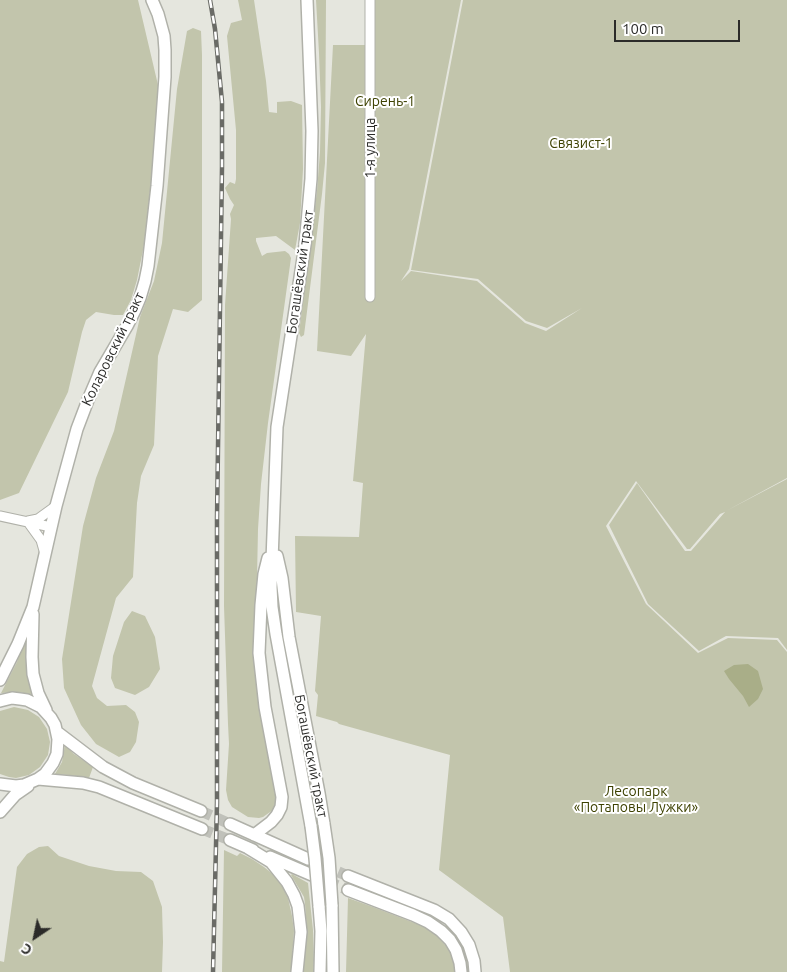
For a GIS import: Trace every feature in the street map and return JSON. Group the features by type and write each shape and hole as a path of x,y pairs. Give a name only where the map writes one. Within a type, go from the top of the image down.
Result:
{"main road":[{"name":"Коларовский тракт","path":"33,607 56,506 77,429 100,372 135,310 148,266 157,186 165,77 165,50 162,26 152,0"},
{"name":"Богашёвский тракт","path":"307,0 312,130 311,179 305,245 277,427 271,587 274,625 311,826 321,931 320,972"},
{"name":"Богашёвский тракт","path":"274,542 282,578 289,637 319,793 329,858 334,932 333,972"},
{"path":"254,835 271,822 281,807 281,792 265,707 259,653 264,574 267,559 274,542"},
{"path":"0,680 18,644 33,607"},
{"path":"33,607 32,657 34,674 38,693 46,712"},
{"path":"0,701 12,698 27,700 41,707 51,718 58,739 57,754 50,768 15,795 0,812"},
{"path":"57,732 103,767 201,811"},
{"path":"0,784 16,786 35,781 83,783 99,787 202,829"},
{"path":"230,824 308,859"},
{"path":"230,840 312,875"},
{"path":"248,848 271,862 287,882 294,895 298,906 300,932 297,972"},
{"path":"348,876 434,910 449,919 461,932 468,945 474,961 475,972"},
{"path":"348,890 413,915 441,930 456,950 461,972"},
{"path":"334,932 339,972"}],"street":[{"name":"1-я улица","path":"370,0 370,297"},
{"path":"28,522 38,519 56,506"},
{"path":"0,516 51,527"},
{"path":"28,522 41,540 45,554"}],"green space":[{"path":"0,0 138,0 158,85 158,120 144,245 131,300 123,315 96,312 86,320 68,392 19,493 0,500"},
{"path":"238,0 254,0 269,112 277,113 277,102 291,101 302,105 303,169 300,223 295,250 276,236 256,238 262,256 267,253 285,251 291,258 268,423 258,529 255,676 276,800 276,806 273,810 259,818 248,817 232,807 226,790 229,744 224,606 225,305 230,214 234,205 225,188 230,182 235,184 236,179 236,130 227,36 231,23 242,20"},
{"path":"316,0 326,0 325,163 304,335 301,337 299,333 317,191 320,152 321,107"},
{"path":"373,0 461,0 409,269 401,281 411,271 477,281 525,323 546,331 582,308 547,328 526,321 478,279 411,270 463,0 787,0 787,478 726,511 787,479 787,650 778,638 726,636 699,651 648,604 609,525 637,483 685,551 691,551 725,512 720,514 690,549 687,549 636,481 606,526 646,604 698,653 728,638 777,640 787,652 787,972 510,972 503,917 439,870 450,755 316,716 318,695 315,691 321,616 296,612 295,536 359,537 363,483 353,481 366,334 351,356 317,351 333,45 374,45"},
{"path":"193,28 201,31 202,55 202,300 188,312 173,309 158,356 154,445 141,476 137,503 133,577 116,598 92,686 97,698 107,706 126,705 135,712 139,722 136,742 130,752 119,757 96,744 81,725 64,688 62,659 83,526 96,478 114,431 140,317 154,281 162,243 177,89 187,31"},
{"path":"132,611 145,616 155,637 160,669 149,687 135,695 115,688 111,678 113,656 124,622"},
{"path":"30,623 36,697 20,692 1,693 17,662"},
{"path":"14,707 28,710 39,717 47,729 50,742 48,755 40,767 29,775 16,778 0,774 0,711"},
{"path":"65,745 74,754 93,767 89,778 55,774 62,762"},
{"path":"48,846 59,856 89,866 116,871 141,872 153,881 162,907 162,972 0,972 0,961 4,962 17,867 27,854 39,847"},
{"path":"224,850 237,856 240,853 252,859 274,875 282,886 288,898 294,931 291,972 222,972"},
{"path":"292,874 308,883 313,930 313,972 303,972 307,930 305,904 304,897"},
{"path":"348,898 425,927 436,935 451,951 456,972 346,972"}],"shaded area":[{"path":"748,664 758,671 763,689 758,699 749,707 724,671 734,665"}],"tunnel":[{"path":"201,811 230,824"},
{"path":"202,829 230,840"},
{"path":"308,859 348,876"},
{"path":"312,875 348,890"}],"railway":[{"path":"210,0 215,29 222,102 217,518 217,803 213,972"}],"park label":[{"name":"Сирень-1","path":"385,101"},
{"name":"Связист-1","path":"581,143"},
{"name":"Лесопарк «Потаповы Лужки»","path":"636,800"}]}
